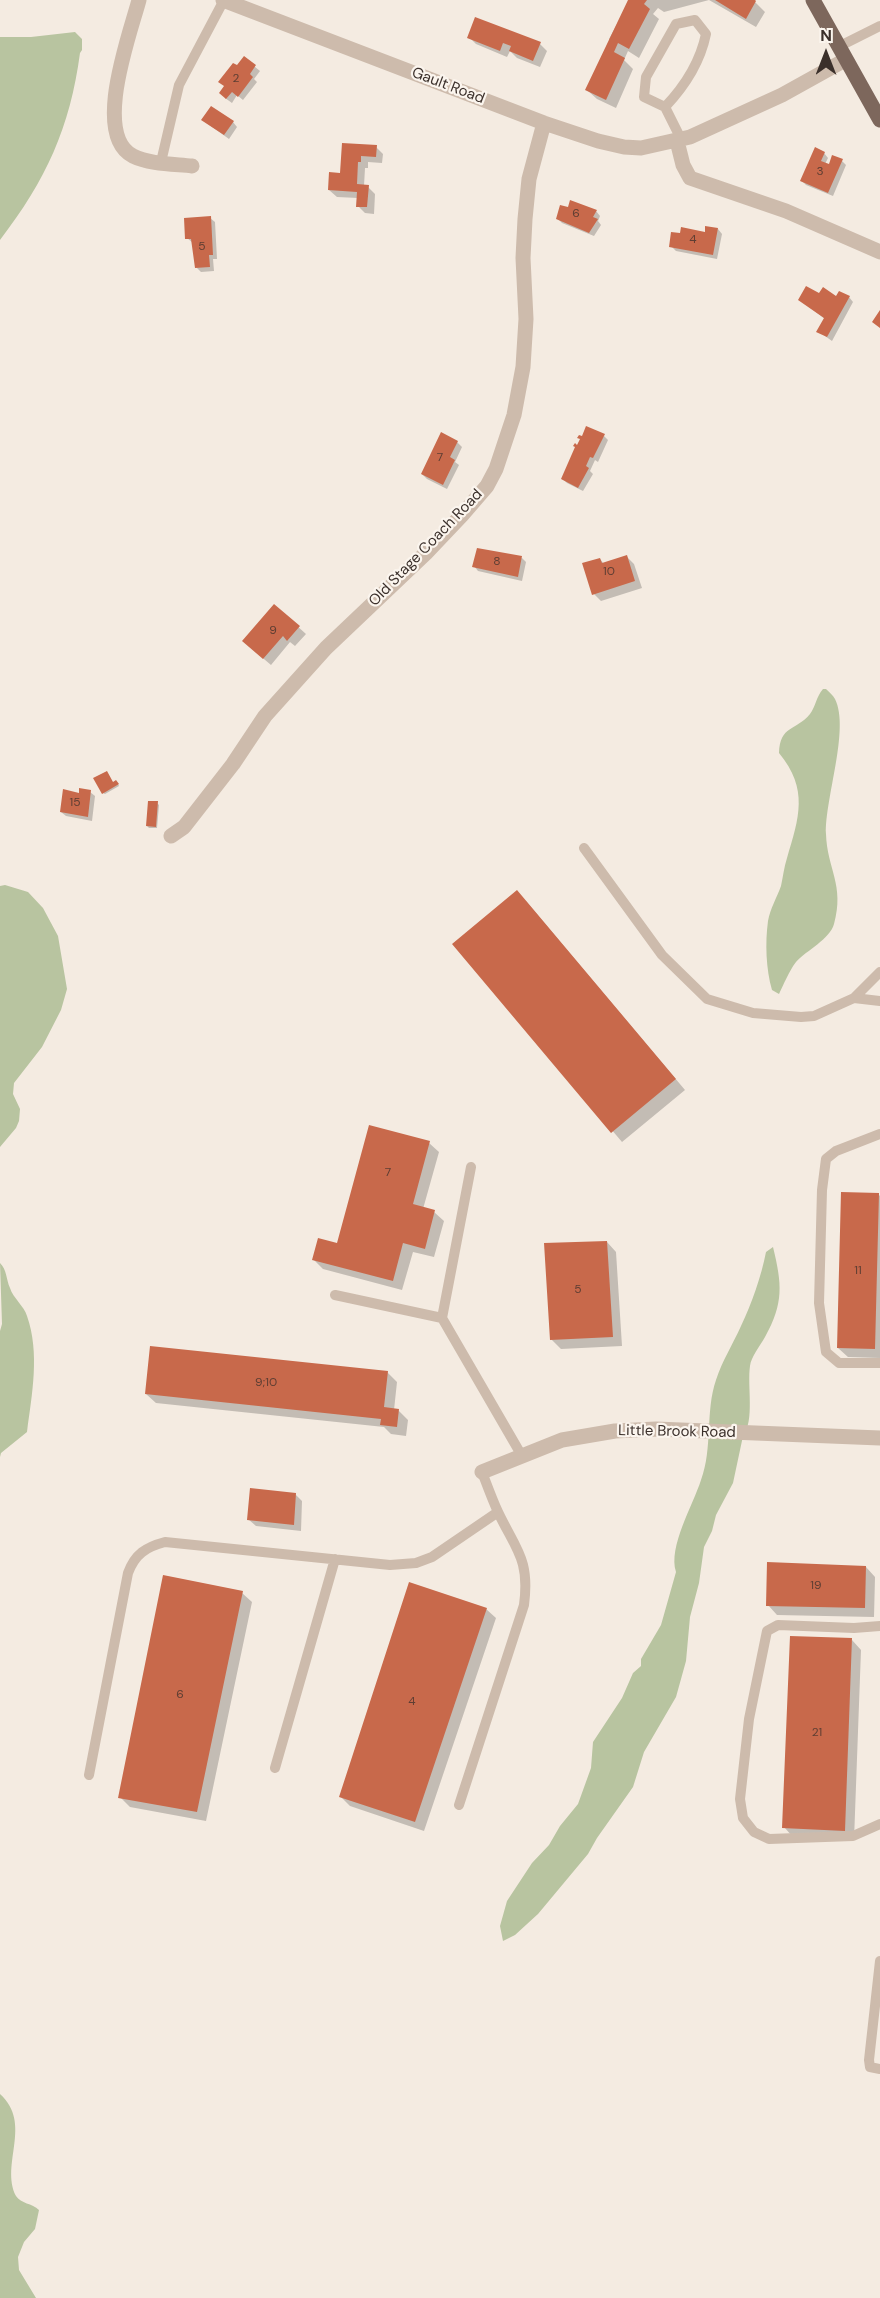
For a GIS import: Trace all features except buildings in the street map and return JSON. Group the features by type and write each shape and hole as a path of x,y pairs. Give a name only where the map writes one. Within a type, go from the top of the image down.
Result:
{"main road":[{"path":"813,0 880,120"}],"street":[{"path":"139,0 114,109 115,128 120,144 132,155 192,166"},
{"name":"Gault Road","path":"224,0 544,123 624,147 641,148 679,140 782,95 842,54"},
{"name":"Old Stage Coach Road","path":"171,836 184,827 233,764 265,717 287,691 326,648 426,553 462,515 487,486 496,469 514,415 523,367 526,319 523,258 525,219 529,179 544,123"},
{"path":"679,140 683,165 690,178 786,211 880,252"},
{"name":"Little Brook Road","path":"482,1472 562,1440 615,1431 656,1429 880,1438"}],"lane":[{"path":"161,162 179,85 224,0"},
{"path":"665,107 684,87 703,49 706,34 694,20 676,24 646,77 644,97 665,107 679,140"},
{"path":"842,54 880,26"},
{"path":"584,848 662,955 707,999 753,1013 814,1016 854,998 880,972"},
{"path":"854,998 880,1001"},
{"path":"880,1134 836,1151 826,1159 822,1190 819,1303 826,1352 839,1363 880,1363"},
{"path":"471,1167 442,1318 522,1456"},
{"path":"334,1295 442,1318"},
{"path":"459,1805 524,1605 526,1588 521,1553 498,1512 482,1472"},
{"path":"89,1775 128,1573 133,1560 149,1546 165,1542 390,1565 416,1563 432,1557 498,1512"},
{"path":"275,1768 335,1559"},
{"path":"880,1626 854,1628 778,1625 767,1631 750,1719 740,1799 743,1818 754,1832 769,1839 853,1836 880,1824"},
{"path":"880,1961 869,2060 870,2067 880,2069"}],"green space":[{"path":"75,32 82,39 82,50 70,105 54,152 30,196 0,240 0,37 31,37"},
{"path":"823,689 826,689 834,698 839,712 840,728 826,834 837,888 837,910 834,924 828,935 796,962 779,994 772,990 768,973 767,929 770,912 781,886 798,817 799,804 795,779 779,753 780,744 782,737 790,729 810,714"},
{"path":"5,885 28,892 43,908 58,936 67,989 61,1010 42,1047 14,1083 13,1094 20,1109 19,1121 0,1147 0,886"},
{"path":"773,1247 780,1293 776,1314 751,1363 749,1421 743,1436 733,1483 716,1515 712,1531 704,1547 699,1583 690,1617 686,1661 676,1697 644,1752 633,1787 588,1854 538,1914 515,1935 503,1941 500,1926 507,1901 532,1863 549,1845 560,1826 578,1804 591,1768 593,1742 622,1698 633,1673 641,1666 641,1659 661,1625 676,1572 674,1562 678,1538 705,1468 711,1405 716,1380 749,1308 766,1252"},
{"path":"0,1263 11,1292 27,1316 34,1359 27,1432 1,1453 0,1457 0,1331 2,1324"},
{"path":"0,2094 10,2106 14,2118 11,2171 16,2196 39,2210 35,2229 24,2242 18,2257 19,2270 36,2298 0,2298"}]}
